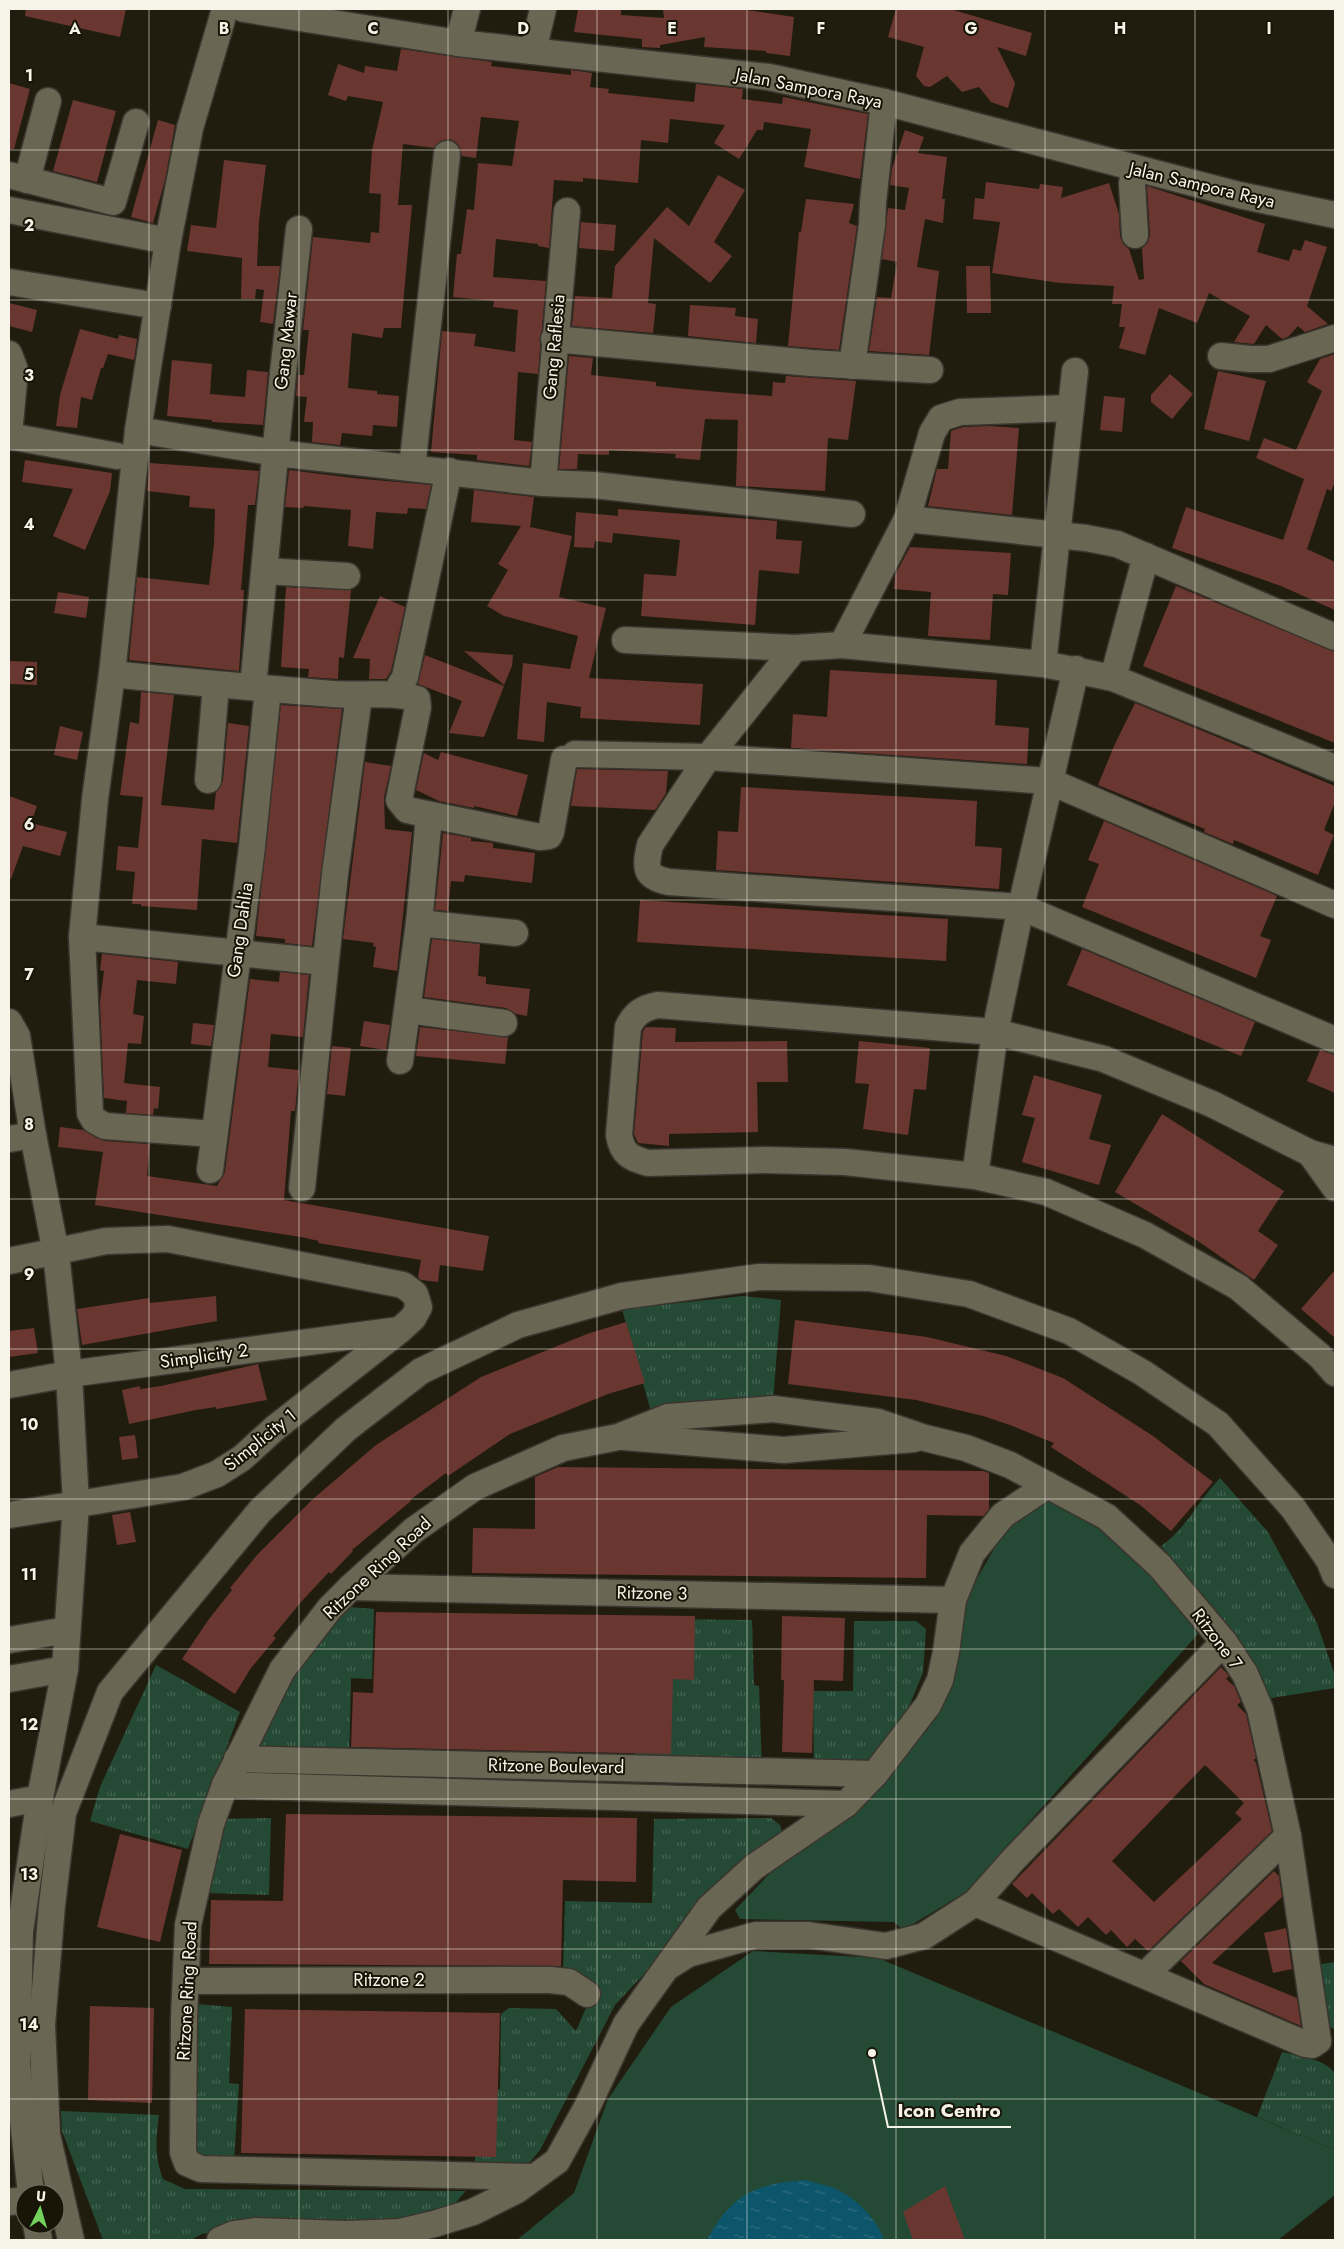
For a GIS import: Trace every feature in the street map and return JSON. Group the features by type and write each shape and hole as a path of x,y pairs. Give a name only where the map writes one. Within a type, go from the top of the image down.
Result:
{"street":[{"path":"214,1134 105,1126 94,1120 90,1113 82,937 95,799 112,674 138,430 168,241 190,128 225,9"},
{"name":"Jalan Sampora Raya","path":"244,9 458,43 769,77 884,102 1134,169 1240,195 1335,214"},
{"path":"458,43 468,9"},
{"path":"533,51 543,9"},
{"path":"48,101 18,177 113,202 136,122"},
{"path":"852,366 872,225 884,102"},
{"path":"412,468 447,154"},
{"path":"1134,169 1132,184 1135,236"},
{"path":"9,210 168,241"},
{"name":"Gang Raflesia","path":"543,483 554,340 567,210"},
{"name":"Gang Mawar","path":"265,571 299,229"},
{"path":"9,282 158,306"},
{"path":"1221,356 1250,360 1269,359 1335,338"},
{"path":"554,340 852,366 930,370"},
{"path":"9,354 15,370 9,435 117,456"},
{"path":"1043,664 1075,371"},
{"path":"842,645 907,519 932,433 941,418 960,412 1071,408"},
{"path":"138,430 276,453 543,483 604,486 852,514"},
{"path":"396,694 405,677 449,471"},
{"path":"907,519 1058,535 1117,544 1335,636"},
{"path":"1113,678 1146,556"},
{"path":"265,571 347,576"},
{"name":"Gang Dahlia","path":"210,1170 236,952 252,847 261,688 265,571"},
{"path":"625,640 795,648 842,645 1043,664 1076,669 1113,678 1335,768"},
{"path":"795,648 708,757 650,845 647,860 648,872 655,879 679,883 1021,906 1335,1040"},
{"path":"975,1176 995,1032 1021,906 1076,669"},
{"path":"112,674 216,685 359,696 396,694 417,699 400,800 407,810 429,816 540,837 549,836 569,757 708,757 1049,781 1335,905"},
{"path":"208,780 216,685"},
{"path":"302,1188 326,962 359,696"},
{"path":"400,1061 419,923 429,816"},
{"path":"419,923 515,932"},
{"path":"82,937 326,962"},
{"path":"1335,1160 1310,1153 1212,1104 1104,1059 995,1032 658,1005 647,1007 634,1015 628,1027 619,1134 621,1148 632,1158 648,1163 765,1160 845,1162 975,1176 1046,1192 1145,1235 1238,1286 1320,1356 1335,1373"},
{"path":"408,1010 504,1024"},
{"path":"13,1029 21,1137 56,1253 69,1374 76,1504 65,1669 15,1932 13,2065 30,2184"},
{"path":"1310,1153 1335,1188"},
{"name":"Simplicity 1","path":"9,1515 183,1487 217,1474 242,1458 275,1428 400,1330 419,1308 415,1294 402,1285 168,1239 106,1241 56,1253"},
{"path":"9,1261 56,1253"},
{"path":"71,2240 47,2135 42,2025 52,1905 63,1813 110,1692 260,1511 346,1429 421,1371 518,1325 622,1296 768,1278 869,1278 969,1294 1069,1331 1143,1373 1218,1424 1293,1508 1333,1564"},
{"name":"Simplicity 2","path":"9,1385 69,1374 400,1330"},
{"path":"618,1437 668,1417 773,1409 878,1422 925,1438"},
{"path":"618,1437 784,1450 925,1438"},
{"name":"Ritzone Ring Road","path":"533,2178 210,2170 201,2169 187,2163 183,2152 184,2019 188,1925 211,1824 225,1785 282,1670 330,1608 414,1530 475,1487 563,1448 618,1437"},
{"name":"Ritzone 7","path":"925,1438 966,1448 1010,1466 1107,1517 1160,1566 1224,1642 1245,1674 1260,1709 1288,1836 1319,2035 1316,2044 1305,2044 1145,1975"},
{"path":"220,2240 234,2234 255,2231 346,2234 400,2232 473,2212 517,2190 557,2161 588,2105 626,2024 709,1908 754,1867 846,1804 875,1774 928,1705 940,1680 953,1600 972,1553 1003,1516 1048,1485"},
{"name":"Ritzone 3","path":"351,1587 953,1600"},
{"path":"9,1640 67,1630"},
{"path":"666,1967 688,1954 756,1934 808,1935 886,1946 924,1936 975,1903 1013,1860 1224,1642"},
{"path":"9,1679 65,1669"},
{"name":"Ritzone Boulevard","path":"237,1759 875,1774"},
{"name":"Ritzone Boulevard","path":"225,1785 846,1804"},
{"path":"9,1804 40,1798"},
{"path":"975,1903 1145,1975 1288,1836"},
{"name":"Ritzone 2","path":"187,1981 550,1980 569,1982 587,1994"}],"green space":[{"path":"743,1296 781,1300 773,1402 652,1415 622,1309"},
{"path":"1220,1478 1268,1532 1317,1623 1335,1676 1335,1688 1258,1700 1248,1671 1223,1619 1161,1546 1185,1523"},
{"path":"1044,1498 1098,1525 1156,1577 1198,1634 966,1892 903,1930 894,1922 740,1919 735,1910 772,1871 844,1822 928,1729 956,1662 966,1598 1007,1526"},
{"path":"349,1607 374,1609 372,1679 351,1678 349,1762 245,1764 287,1671"},
{"path":"660,1619 752,1620 754,1685 759,1686 762,1768 635,1767 635,1749"},
{"path":"854,1621 916,1621 926,1629 923,1673 905,1716 866,1770 814,1769 813,1691 853,1691"},
{"path":"156,1665 240,1712 188,1849 90,1821 100,1787"},
{"path":"271,1818 269,1895 207,1893 220,1819"},
{"path":"771,1818 780,1825 782,1831 779,1842 732,1880 615,2005 540,2150 525,2168 475,2165 476,2089 500,2089 501,2014 509,2008 556,2009 576,2031 589,2001 563,1975 565,1901 652,1903 654,1819"},
{"path":"753,1951 878,1958 1335,2150 1335,2195 1278,2240 517,2240 574,2193 608,2099 671,2007"},
{"path":"1335,1962 1335,2030 1324,2022 1316,1965"},
{"path":"197,2004 232,2007 229,2083 239,2084 234,2161 184,2165"},
{"path":"1282,2052 1319,2062 1326,2065 1335,2074 1335,2150 1257,2117"},
{"path":"61,2111 159,2115 156,2147 163,2179 185,2189 466,2191 443,2217 361,2227 284,2222 202,2234 191,2240 103,2240 62,2131"}],"water":[{"path":"805,2180 844,2193 859,2204 871,2217 884,2240 707,2240 716,2224 726,2212 746,2194 772,2185"}],"building":[{"path":"26,9 126,9 120,37 25,16"},
{"path":"578,9 621,9 621,15 664,18 663,9 740,9 794,17 790,56 766,53 766,51 704,47 705,37 660,45 660,48 642,47 642,39 574,32"},
{"path":"896,9 950,9 1032,33 1026,56 997,47 1015,83 1008,108 991,102 979,87 962,92 947,76 930,87 924,86 916,76 924,47 888,37"},
{"path":"401,49 492,62 491,66 571,75 571,70 592,73 590,87 609,89 608,93 694,102 696,84 743,89 742,99 782,104 783,97 868,114 860,179 804,167 811,129 764,122 763,130 757,130 739,159 714,143 725,125 670,119 668,143 641,140 638,183 583,178 583,182 554,180 549,248 538,246 538,244 496,239 493,277 546,281 538,374 518,372 514,440 532,442 529,466 477,460 477,455 431,452 442,331 476,334 474,346 515,352 518,310 493,307 494,301 453,297 457,254 461,254 467,209 474,210 478,163 512,166 519,121 481,117 476,158 462,156 456,142 449,139 441,141 434,148 403,144 398,205 412,205 401,328 384,328 382,338 352,333 348,388 377,391 377,394 399,396 397,427 373,425 372,436 342,433 340,445 312,442 313,422 304,422 307,397 296,396 298,375 304,375 309,330 303,330 313,237 370,243 371,232 379,233 381,194 369,193 372,150 383,102 348,96 346,101 328,95 338,64 364,73 365,66 397,71"},
{"path":"9,83 30,89 14,149 9,149"},
{"path":"73,100 116,111 97,182 53,171"},
{"path":"158,120 175,125 165,180 153,223 131,217"},
{"path":"905,130 924,137 918,153 947,157 942,199 945,199 943,223 925,219 917,267 939,271 929,355 869,351 877,297 891,298 897,262 882,259 888,208 905,210 909,188 890,185 892,168"},
{"path":"224,160 266,165 259,222 257,266 280,266 273,324 260,322 264,290 256,289 255,299 241,299 242,258 187,251 191,225 216,228"},
{"path":"718,175 745,190 714,242 732,256 710,283 654,238 648,303 656,304 653,333 572,326 575,296 612,298 615,266 667,207 689,226"},
{"path":"986,182 1039,189 1040,184 1063,187 1061,198 1109,183 1119,214 1120,236 1123,244 1129,249 1139,280 1144,279 1142,248 1148,242 1150,235 1147,186 1265,224 1257,252 1289,261 1293,249 1301,251 1305,240 1327,247 1307,306 1328,324 1305,332 1298,326 1288,337 1282,339 1266,325 1254,344 1234,342 1250,316 1209,293 1197,323 1159,308 1145,355 1119,348 1125,327 1119,327 1122,304 1112,304 1114,286 1060,283 992,273 1000,222 973,219 975,198 984,199"},
{"path":"806,199 854,204 849,223 857,226 839,350 788,346 799,232 801,232"},
{"path":"581,222 616,225 614,251 579,248"},
{"path":"966,266 990,266 991,313 967,313"},
{"path":"9,303 37,310 32,332 9,326"},
{"path":"690,305 736,308 735,316 758,319 756,343 688,336"},
{"path":"80,329 118,339 119,335 137,339 134,360 108,354 103,368 101,368 92,400 81,397 77,428 56,426 60,395"},
{"path":"1335,354 1335,482 1331,491 1327,489 1307,549 1335,562 1335,610 1281,586 1172,548 1186,507 1283,540 1304,479 1256,458 1264,438 1296,450 1322,391 1307,382 1320,359"},
{"path":"569,356 593,358 591,375 656,382 656,386 707,391 772,396 773,382 785,383 786,376 856,381 848,440 828,438 825,491 736,486 738,420 705,419 700,460 675,458 676,454 609,450 609,455 578,454 577,469 559,469"},
{"path":"172,360 212,364 210,394 245,397 247,370 268,372 263,425 212,422 212,420 167,416"},
{"path":"1218,371 1266,381 1249,441 1204,429"},
{"path":"1170,374 1193,394 1172,419 1151,402 1151,395"},
{"path":"1104,396 1125,398 1122,432 1100,430"},
{"path":"963,427 1019,428 1012,515 928,506 937,469 948,469 951,431"},
{"path":"25,460 112,473 110,491 85,550 53,536 73,489 22,482"},
{"path":"150,463 259,471 255,505 248,505 241,590 244,590 239,671 129,660 137,577 209,585 214,544 215,509 189,507 190,496 147,491"},
{"path":"289,470 431,485 426,509 408,508 407,514 376,512 373,549 348,546 351,510 304,506 303,508 285,507"},
{"path":"474,490 534,497 530,527 572,536 559,597 606,608 589,678 703,684 700,725 580,718 581,707 547,702 544,742 517,739 523,663 570,669 578,636 504,616 487,606 508,570 498,564 521,526 471,522"},
{"path":"618,509 777,521 776,539 802,541 799,574 759,570 755,625 641,616 644,574 676,576 680,540 613,533 612,543 595,541 594,548 574,547 576,512 618,516"},
{"path":"910,547 1011,553 1008,595 993,594 990,640 928,636 931,592 894,589 895,575"},
{"path":"1176,586 1335,652 1335,743 1143,666"},
{"path":"286,587 351,590 344,658 339,657 338,679 308,677 309,669 281,667"},
{"path":"58,592 89,597 86,618 54,613"},
{"path":"380,596 405,607 391,671 386,679 369,679 370,659 353,658"},
{"path":"464,651 513,655 512,666 504,685"},
{"path":"425,655 504,686 484,737 449,733 462,701 418,684"},
{"path":"9,661 37,662 37,685 9,684"},
{"path":"830,670 997,680 995,725 1029,728 1027,764 791,748 793,714 827,717"},
{"path":"141,692 174,695 161,805 214,810 216,792 223,781 228,723 249,726 237,843 202,839 197,910 132,904 135,872 116,870 118,846 138,848 143,797 120,795 130,722 139,724"},
{"path":"1135,703 1335,786 1335,802 1324,830 1334,835 1318,875 1234,840 1233,844 1204,832 1205,829 1098,785"},
{"path":"281,705 342,709 312,946 285,943 285,939 256,936"},
{"path":"60,726 83,732 77,760 54,755"},
{"path":"441,752 528,775 517,816 474,806 474,808 439,801 416,790 424,753 438,760"},
{"path":"365,762 391,766 384,797 385,829 412,832 397,971 373,967 376,947 373,946 374,943 343,939"},
{"path":"577,769 668,771 666,793 655,810 571,806"},
{"path":"741,787 977,801 975,846 1002,848 999,889 716,870 718,831 738,832"},
{"path":"9,796 37,806 31,823 67,832 60,856 23,846 11,879 9,878"},
{"path":"1104,821 1277,896 1260,936 1271,940 1256,978 1082,907 1099,864 1088,860"},
{"path":"443,833 471,838 471,841 493,843 493,848 535,853 532,883 465,875 464,882 451,881 448,911 435,910"},
{"path":"640,900 948,919 946,961 637,942"},
{"path":"432,939 480,944 478,976 486,977 486,984 530,989 527,1016 516,1014 506,1008 424,997"},
{"path":"1082,949 1255,1022 1241,1056 1067,985"},
{"path":"102,954 178,962 176,984 137,980 133,1014 144,1016 141,1044 128,1043 124,1083 160,1087 158,1109 154,1108 153,1115 126,1113 127,1101 104,1098 100,1002 104,971 100,970"},
{"path":"280,972 309,975 303,1037 271,1034 268,1067 299,1070 295,1111 291,1111 284,1200 489,1236 483,1271 440,1265 438,1282 421,1280 418,1277 421,1260 318,1243 319,1241 301,1237 95,1205 103,1152 58,1147 60,1127 83,1130 104,1141 150,1144 147,1176 217,1186 225,1172 250,979 279,982"},
{"path":"364,1021 390,1025 386,1050 360,1046"},
{"path":"193,1023 214,1025 211,1046 191,1044"},
{"path":"420,1027 508,1037 505,1064 416,1056"},
{"path":"646,1027 676,1028 675,1042 787,1041 788,1082 757,1082 758,1132 669,1134 669,1146 638,1143 634,1134 643,1031"},
{"path":"859,1041 930,1048 926,1090 914,1089 908,1135 863,1129 869,1084 855,1083"},
{"path":"332,1046 351,1048 345,1096 327,1094"},
{"path":"1320,1050 1335,1055 1335,1093 1307,1081"},
{"path":"1034,1075 1102,1095 1089,1139 1111,1145 1099,1185 1022,1162 1035,1118 1022,1115"},
{"path":"1162,1114 1284,1191 1258,1231 1278,1245 1254,1280 1195,1239 1115,1192"},
{"path":"1335,1270 1335,1338 1301,1309"},
{"path":"216,1296 217,1321 82,1345 77,1309 149,1298 150,1303"},
{"path":"795,1320 927,1337 1006,1356 1040,1369 1063,1378 1153,1436 1213,1482 1171,1531 1140,1505 1051,1447 1054,1443 1010,1425 983,1416 916,1400 788,1384"},
{"path":"626,1322 645,1383 608,1394 510,1434 448,1476 446,1473 410,1500 352,1550 331,1574 329,1572 301,1602 273,1636 276,1638 251,1668 235,1694 182,1659 209,1619 232,1590 230,1588 257,1555 313,1499 376,1445 481,1377 587,1334"},
{"path":"34,1328 38,1353 9,1357 9,1331"},
{"path":"258,1364 267,1400 216,1409 216,1407 196,1410 129,1424 122,1390 140,1386 140,1389 161,1386"},
{"path":"135,1435 138,1458 122,1460 119,1437"},
{"path":"558,1467 983,1471 989,1473 989,1509 983,1516 927,1515 926,1578 472,1573 473,1528 535,1529 535,1477"},
{"path":"130,1512 136,1542 117,1545 112,1515"},
{"path":"376,1612 695,1616 694,1680 673,1679 671,1754 351,1747 353,1692 373,1693"},
{"path":"782,1616 845,1618 843,1681 814,1680 812,1753 782,1752 784,1680 781,1680"},
{"path":"1221,1667 1229,1676 1226,1679 1234,1686 1241,1702 1237,1705 1246,1714 1256,1758 1254,1760 1272,1831 1148,1951 1135,1939 1127,1947 1111,1930 1106,1935 1088,1917 1078,1927 1059,1909 1053,1914 1032,1893 1027,1898 1012,1884","holes":["1205,1765 1244,1803 1235,1813 1242,1819 1154,1902 1112,1861"]},
{"path":"286,1814 637,1818 636,1882 563,1880 561,1966 209,1964 211,1900 283,1901"},
{"path":"120,1834 182,1850 160,1942 97,1927"},
{"path":"1274,1871 1279,1876 1282,1897 1212,1963 1297,1998 1301,2026 1204,1984 1181,1961"},
{"path":"1286,1928 1292,1969 1273,1973 1264,1933"},
{"path":"90,2006 154,2008 152,2103 88,2100"},
{"path":"245,2009 500,2013 496,2157 241,2153"},
{"path":"945,2186 965,2240 913,2240 903,2212"}],"place":[{"name":"Icon Centro","path":"872,2053"}]}
